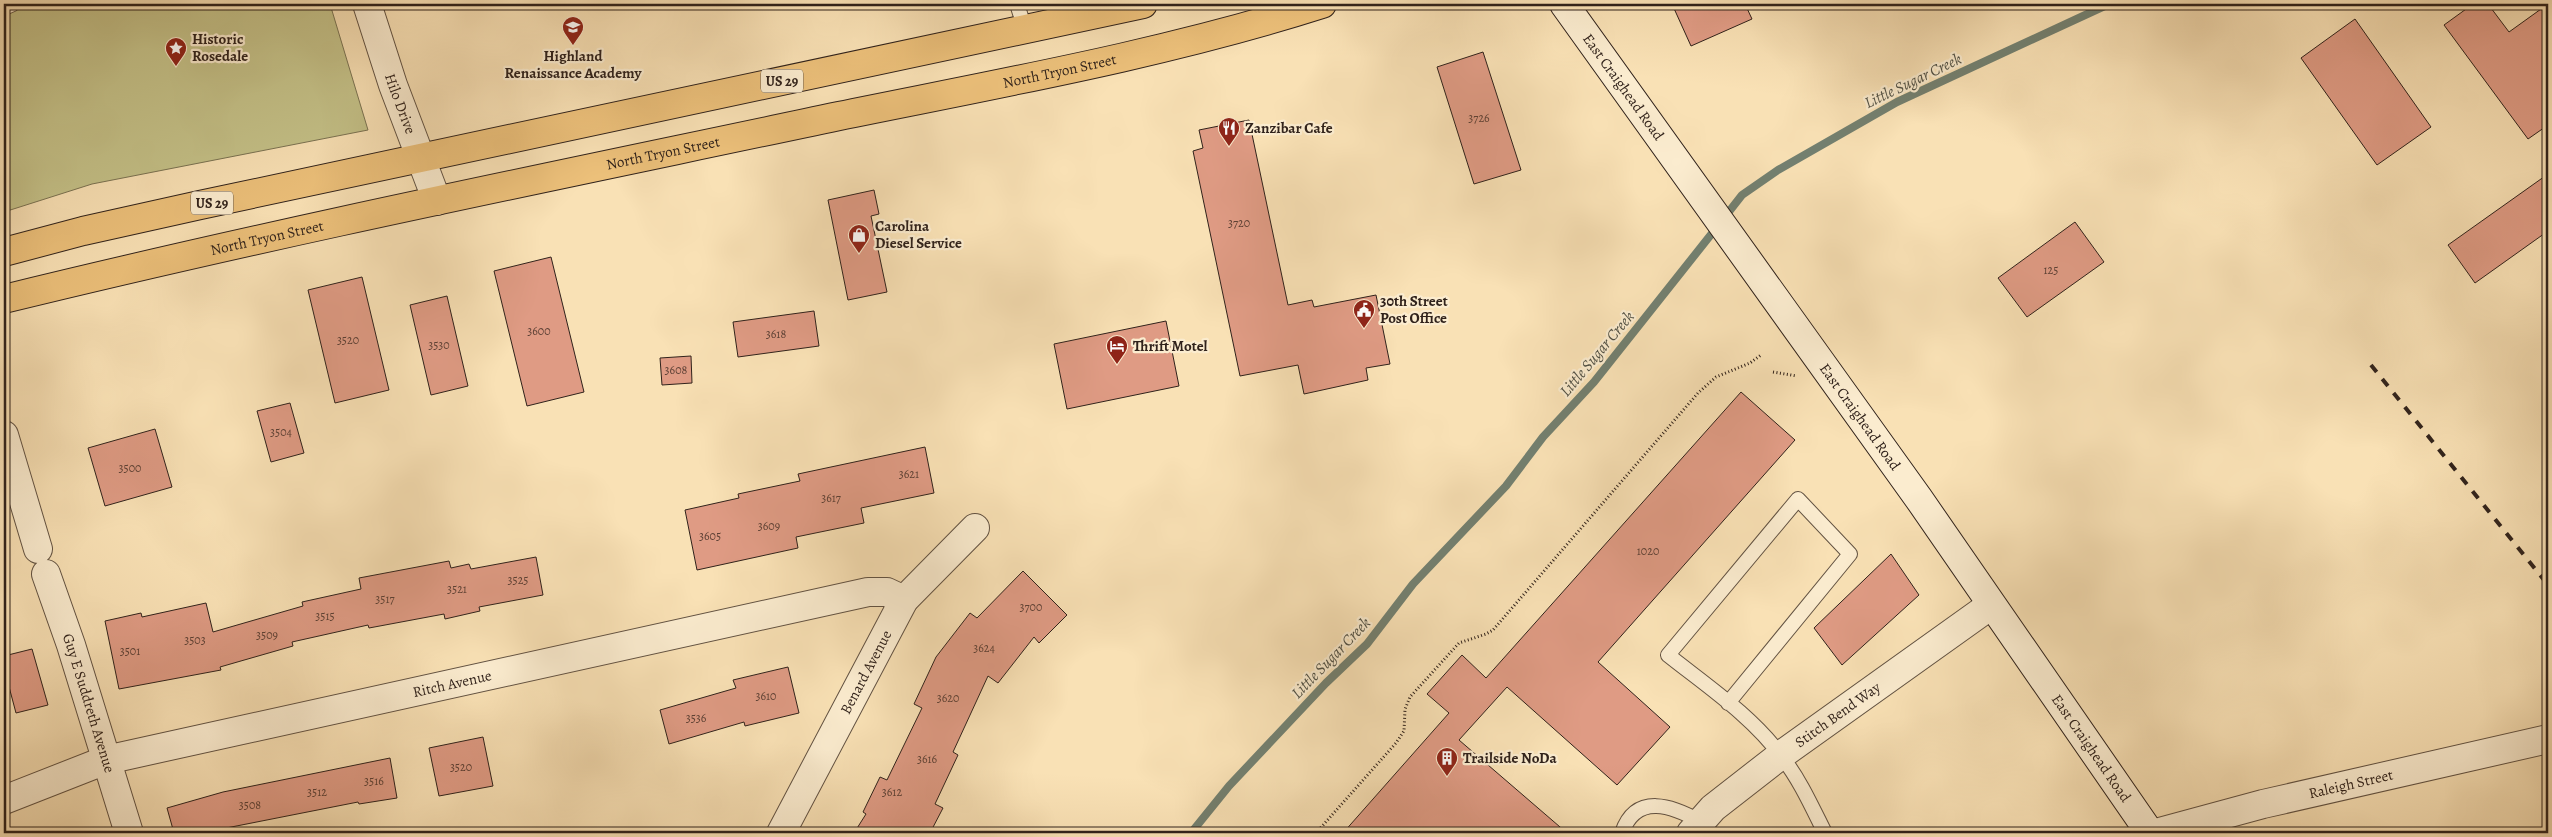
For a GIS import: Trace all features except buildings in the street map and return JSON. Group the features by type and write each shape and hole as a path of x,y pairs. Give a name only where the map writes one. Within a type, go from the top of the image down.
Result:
{"main road":[{"name":"US 29","path":"4,252 83,231 421,158 1021,16 1143,4"},
{"name":"North Tryon Street","path":"4,299 206,251 437,201 1092,64 1271,20 1322,4"}],"street":[{"name":"Hilo Drive","path":"367,4 393,86 437,201"},
{"name":"East Craighead Road","path":"1564,4 1930,514 2150,833"},
{"name":"Guy E Suddreth Avenue","path":"4,435 42,562 71,645 129,833"},
{"name":"Benard Avenue","path":"782,833 904,600 975,528"},
{"name":"Ritch Avenue","path":"4,800 106,760 868,592 887,592 904,600"},
{"name":"Stitch Bend Way","path":"1696,828 1713,808 1781,755 1991,605"},
{"name":"Raleigh Street","path":"2156,833 2263,804 2548,739"}],"lane":[{"path":"4,8 13,4"},
{"path":"1728,703 1850,554 1798,499 1668,655 1755,725 1781,755 1800,782 1826,833"},
{"path":"1622,833 1625,823 1639,810 1657,805 1678,809 1696,828"}],"path":[{"path":"1316,833 1396,743 1404,731 1407,703 1459,643 1465,639 1486,634 1493,630 1698,393 1716,377 1750,363 1761,356"},
{"path":"1773,372 1797,376"}],"shaded area":[{"name":"Historic Rosedale","path":"4,4 330,4 368,130 92,184 4,212"}],"waterway":[{"name":"Little Sugar Creek","path":"1724,218 1742,195 1778,170 1897,102 2109,4"},
{"name":"Little Sugar Creek","path":"1191,833 1229,786 1326,683 1367,644 1413,584 1506,486 1543,437 1594,382 1717,227"}],"railway":[{"path":"2371,365 2548,585"}],"place":[{"name":"Highland Renaissance Academy","path":"573,46"},
{"name":"Historic Rosedale","path":"176,67"},
{"name":"Zanzibar Cafe","path":"1229,147"},
{"name":"Carolina Diesel Service","path":"859,254"},
{"name":"30th Street Post Office","path":"1364,329"},
{"name":"Thrift Motel","path":"1117,365"},
{"name":"Trailside NoDa","path":"1447,777"}]}
